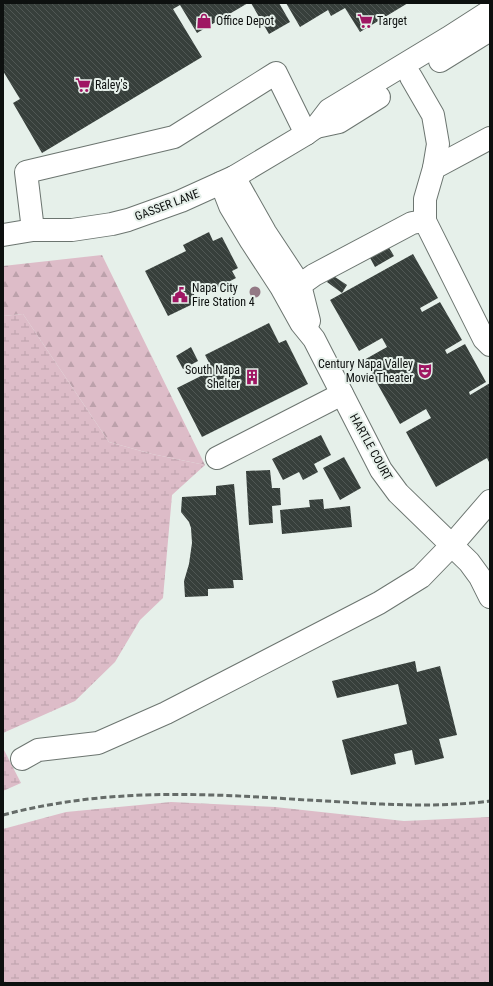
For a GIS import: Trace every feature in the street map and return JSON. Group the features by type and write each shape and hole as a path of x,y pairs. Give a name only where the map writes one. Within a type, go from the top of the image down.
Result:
{"street":[{"name":"GASSER LANE","path":"311,131 329,110 490,11"},
{"name":"GASSER LANE","path":"3,234 33,230 72,230 112,224 128,220 181,201 228,180 311,131 339,122 490,30"},
{"path":"33,230 26,172 174,137 276,73 311,131"},
{"path":"411,77 433,115 438,144 434,168 425,199 425,221 477,326 484,339 490,345"},
{"path":"434,168 490,138"},
{"name":"HARTLE COURT","path":"228,180 265,232 300,286 314,339"},
{"name":"HARTLE COURT","path":"228,180 230,206 281,287 301,323 314,339 381,470 398,493 469,562 480,577 490,597"},
{"path":"300,286 314,275 412,223 425,221"},
{"path":"217,458 342,394"},
{"path":"22,759 38,750 98,743 166,712 379,603 421,577 452,545 490,501"}],"green space":[{"path":"102,255 205,465 152,454 109,442 23,314 3,316 3,266"},
{"path":"23,314 109,442 152,454 205,465 172,495 163,598 140,620 115,662 75,701 3,733 3,316"},
{"path":"3,748 21,783 3,791"},
{"path":"171,802 275,807 404,821 490,817 490,983 3,983 3,829 66,812"}],"building":[{"name":"Raley's","path":"3,3 248,3 197,33 180,5 173,9 202,57 42,153 13,103 20,99 3,71"},
{"name":"Office Depot","path":"251,3 279,3 290,22 269,34"},
{"name":"Target","path":"286,3 408,3 360,32 345,8 331,16 328,10 300,27"},
{"name":"Napa City Fire Station 4","path":"209,232 213,241 222,237 238,268 232,271 236,278 205,294 202,288 193,292 197,302 168,316 145,271 186,251 183,245"},
{"path":"388,246 394,256 375,267 369,256"},
{"name":"Century Napa Valley Movie Theater","path":"413,254 438,298 420,308 422,312 440,302 462,340 445,350 447,354 465,344 486,382 469,392 470,395 490,383 490,464 487,458 436,487 406,432 431,418 426,409 400,424 364,360 387,347 382,338 359,351 330,300"},
{"path":"332,275 347,285 342,293 327,282"},
{"name":"South Napa Shelter","path":"269,323 279,343 286,340 308,384 202,437 177,388 213,370 205,355"},
{"path":"191,347 198,361 183,369 176,356"},
{"path":"321,435 331,455 314,464 318,472 303,480 299,472 283,480 272,459"},
{"path":"344,457 361,488 340,500 323,468"},
{"path":"270,470 272,488 280,488 281,505 272,506 273,523 249,525 246,471"},
{"path":"234,484 243,580 233,580 234,588 208,589 208,596 185,597 184,581 189,564 192,543 189,522 181,512 182,497 216,495 216,486"},
{"path":"323,499 324,509 350,506 352,527 282,534 280,510 310,507 309,500"},
{"path":"415,661 417,672 440,666 457,735 439,739 444,758 415,765 412,750 394,754 396,764 351,775 342,740 407,724 398,684 337,698 332,681"}],"railway":[{"path":"3,815 41,806 79,800 154,795 229,796 398,805 444,805 490,801"}],"place":[{"name":"Office Depot","path":"204,21"},
{"name":"Target","path":"365,21"},
{"name":"Raley's","path":"83,85"},
{"name":"Napa City Fire Station 4","path":"180,295"},
{"name":"Century Napa Valley Movie Theater","path":"425,371"},
{"name":"South Napa Shelter","path":"252,377"}]}
